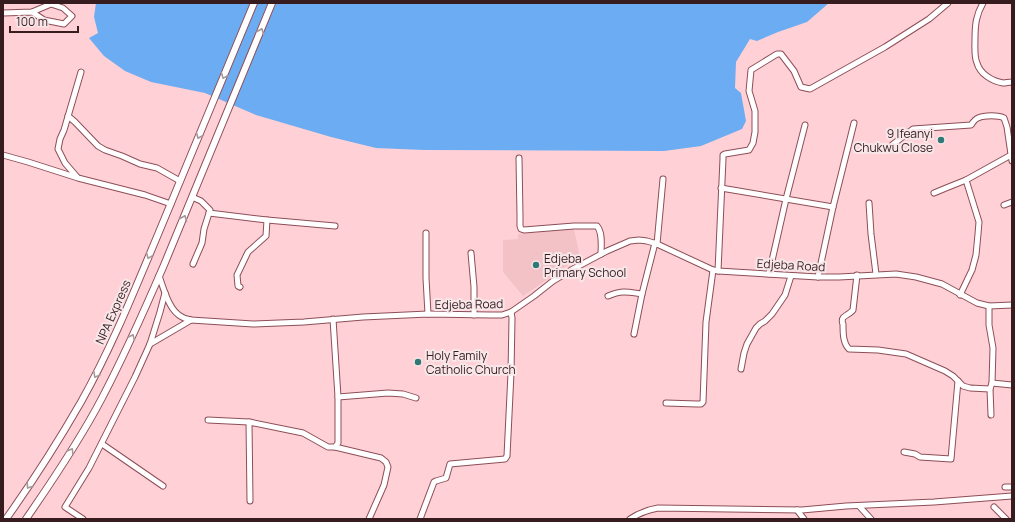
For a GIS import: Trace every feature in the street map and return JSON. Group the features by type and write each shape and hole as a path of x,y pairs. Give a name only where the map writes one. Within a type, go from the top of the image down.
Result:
{"main road":[{"name":"NPA Express","path":"6,519 62,435 96,374 120,325 254,3"},
{"path":"26,519 63,465 102,398 122,357 159,276 272,3"}],"street":[{"path":"666,403 701,404 703,402 706,322 716,270 723,155 749,150 753,143 755,132 755,111 749,91 751,70 777,54 781,54 794,71 801,87 810,89 885,47 930,19 948,3"},
{"path":"983,3 978,12 975,24 976,63 989,78 1002,83 1012,82"},
{"path":"3,13 32,12 51,4 63,8 72,16 64,24 44,20 32,12"},
{"path":"78,178 65,163 58,149 81,72"},
{"path":"68,116 76,122 98,146 140,164 157,168 180,180"},
{"path":"892,145 913,129 971,125 976,118 979,117 998,116 1004,118 1012,158 934,194"},
{"path":"818,277 833,207 854,124"},
{"path":"769,274 805,125"},
{"path":"3,155 78,178 145,195 170,204"},
{"path":"519,158 520,216 522,229 597,226 600,232 601,254"},
{"path":"634,334 642,294 656,244 663,179"},
{"path":"960,295 972,270 976,255 979,222 966,180"},
{"path":"721,188 833,207"},
{"path":"192,197 201,201 210,210 204,229 202,243 193,264"},
{"path":"1004,205 1012,202"},
{"path":"869,203 876,274"},
{"path":"209,213 335,226"},
{"path":"240,287 238,286 238,274 248,252 266,236 267,220"},
{"path":"426,233 428,314"},
{"name":"Edjeba Road","path":"159,276 173,311 182,317 191,320 253,324 428,314 474,314 490,316 502,315 511,312 573,268 630,241 639,240 656,244 716,270 818,277 896,274 916,277 942,284 977,303 989,306 1012,305"},
{"path":"470,253 474,287 474,314"},
{"path":"857,275 853,310 842,319 843,335 847,348 906,354 945,371 953,376 963,386 970,388 1012,385"},
{"path":"741,369 747,344 756,328 772,314 785,295 791,276"},
{"path":"608,296 626,291 642,294"},
{"path":"82,519 66,507 102,444 135,377 150,344 165,292"},
{"path":"989,306 989,325 993,348 991,415"},
{"path":"420,519 433,484 436,481 446,478 450,464 505,459 507,456 511,373 511,312"},
{"path":"333,319 338,397 338,443 335,446"},
{"path":"150,344 191,320"},
{"path":"904,452 920,457 951,459 958,381"},
{"path":"338,397 388,393 403,394 416,398"},
{"path":"208,420 249,422 303,432 328,446 335,446 380,458 386,462 388,467 384,485 369,519"},
{"path":"249,422 250,501"},
{"path":"102,444 163,486"},
{"path":"1006,487 1012,487"},
{"path":"630,519 636,514 658,508 699,510 797,510 1012,496"},
{"path":"858,506 871,519"},
{"path":"994,506 1006,519"},
{"path":"797,510 804,519"}],"shaded area":[{"name":"Edjeba Primary School","path":"574,229 580,257 523,296 503,272 503,240 518,239 518,234"}],"water":[{"path":"96,3 829,3 807,22 757,41 750,39 736,62 735,88 741,93 746,121 742,129 701,146 664,151 424,150 376,148 331,137 256,115 205,93 151,82 125,71 104,56 89,38 98,33 94,17"}],"place":[{"name":"9 Ifeanyi Chukwu Close","path":"941,140"},
{"name":"Edjeba Primary School","path":"536,265"},
{"name":"Holy Family Catholic Church","path":"418,362"}]}
